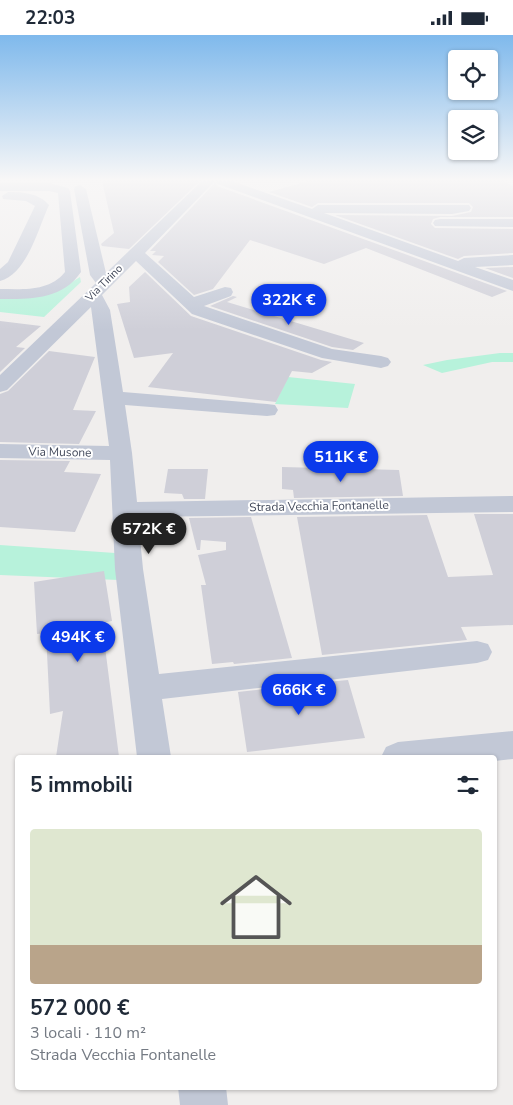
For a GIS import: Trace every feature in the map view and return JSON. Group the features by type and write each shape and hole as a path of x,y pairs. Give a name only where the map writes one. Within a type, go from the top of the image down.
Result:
{"street":[{"path":"89,231 98,275 121,453 129,569 154,755"},
{"name":"Via Tirino","path":"0,386 158,231"},
{"path":"363,231 513,286"},
{"path":"0,276 15,265 30,232 59,232 73,273 68,280 57,288 44,292 0,295"},
{"path":"384,238 399,233"},
{"path":"133,255 140,257 198,310 329,355 381,362"},
{"path":"452,263 513,260"},
{"path":"191,304 225,292"},
{"path":"114,399 130,398 267,410"},
{"name":"Via Musone","path":"0,451 121,453"},
{"name":"Strada Vecchia Fontanelle","path":"125,510 513,504"},
{"path":"145,688 477,652"},
{"path":"417,755 513,745"},
{"path":"202,1090 204,1105"}],"green space":[{"path":"80,277 81,282 44,317 0,312 0,295 67,285"},
{"path":"513,353 513,362 492,362 442,373 423,365 447,360"},
{"path":"288,377 355,384 348,408 275,404"},
{"path":"0,545 115,553 119,580 0,575"}],"building":[{"path":"114,231 148,231 129,249 102,246 101,244 114,233"},
{"path":"169,231 341,231 507,291 492,297 366,248 324,264 250,240 213,289 194,295 158,262 164,256 152,255 156,251 150,251"},
{"path":"380,231 513,231 513,253 464,256 458,259"},
{"path":"513,267 513,278 485,268"},
{"path":"145,272 191,316 321,360 332,362 312,373 292,371 276,402 148,387 173,353 134,358 117,304 130,302 129,287"},
{"path":"233,296 237,297 227,302 364,343 353,350 332,347 210,306"},
{"path":"0,321 41,326 16,347 25,348 0,372"},
{"path":"49,351 95,357 73,410 96,411 79,444 0,442 0,394 8,391"},
{"path":"0,460 70,461 64,472 101,474 75,532 0,527"},
{"path":"282,467 399,470 403,496 294,498 293,490 282,489"},
{"path":"168,469 208,469 205,499 184,499 182,494 164,493"},
{"path":"474,514 513,514 513,625 461,627 467,640 322,655 297,517 427,515 448,577 493,575"},
{"path":"251,517 292,658 234,664 233,662 212,664 201,585 206,585 198,555 226,550 226,542 201,540 200,550 197,550 189,518"},
{"path":"104,571 112,621 102,623 119,755 56,755 63,711 50,714 46,633 37,634 34,582"},
{"path":"348,680 365,738 247,752 238,692 300,685 301,689 326,682"}]}
